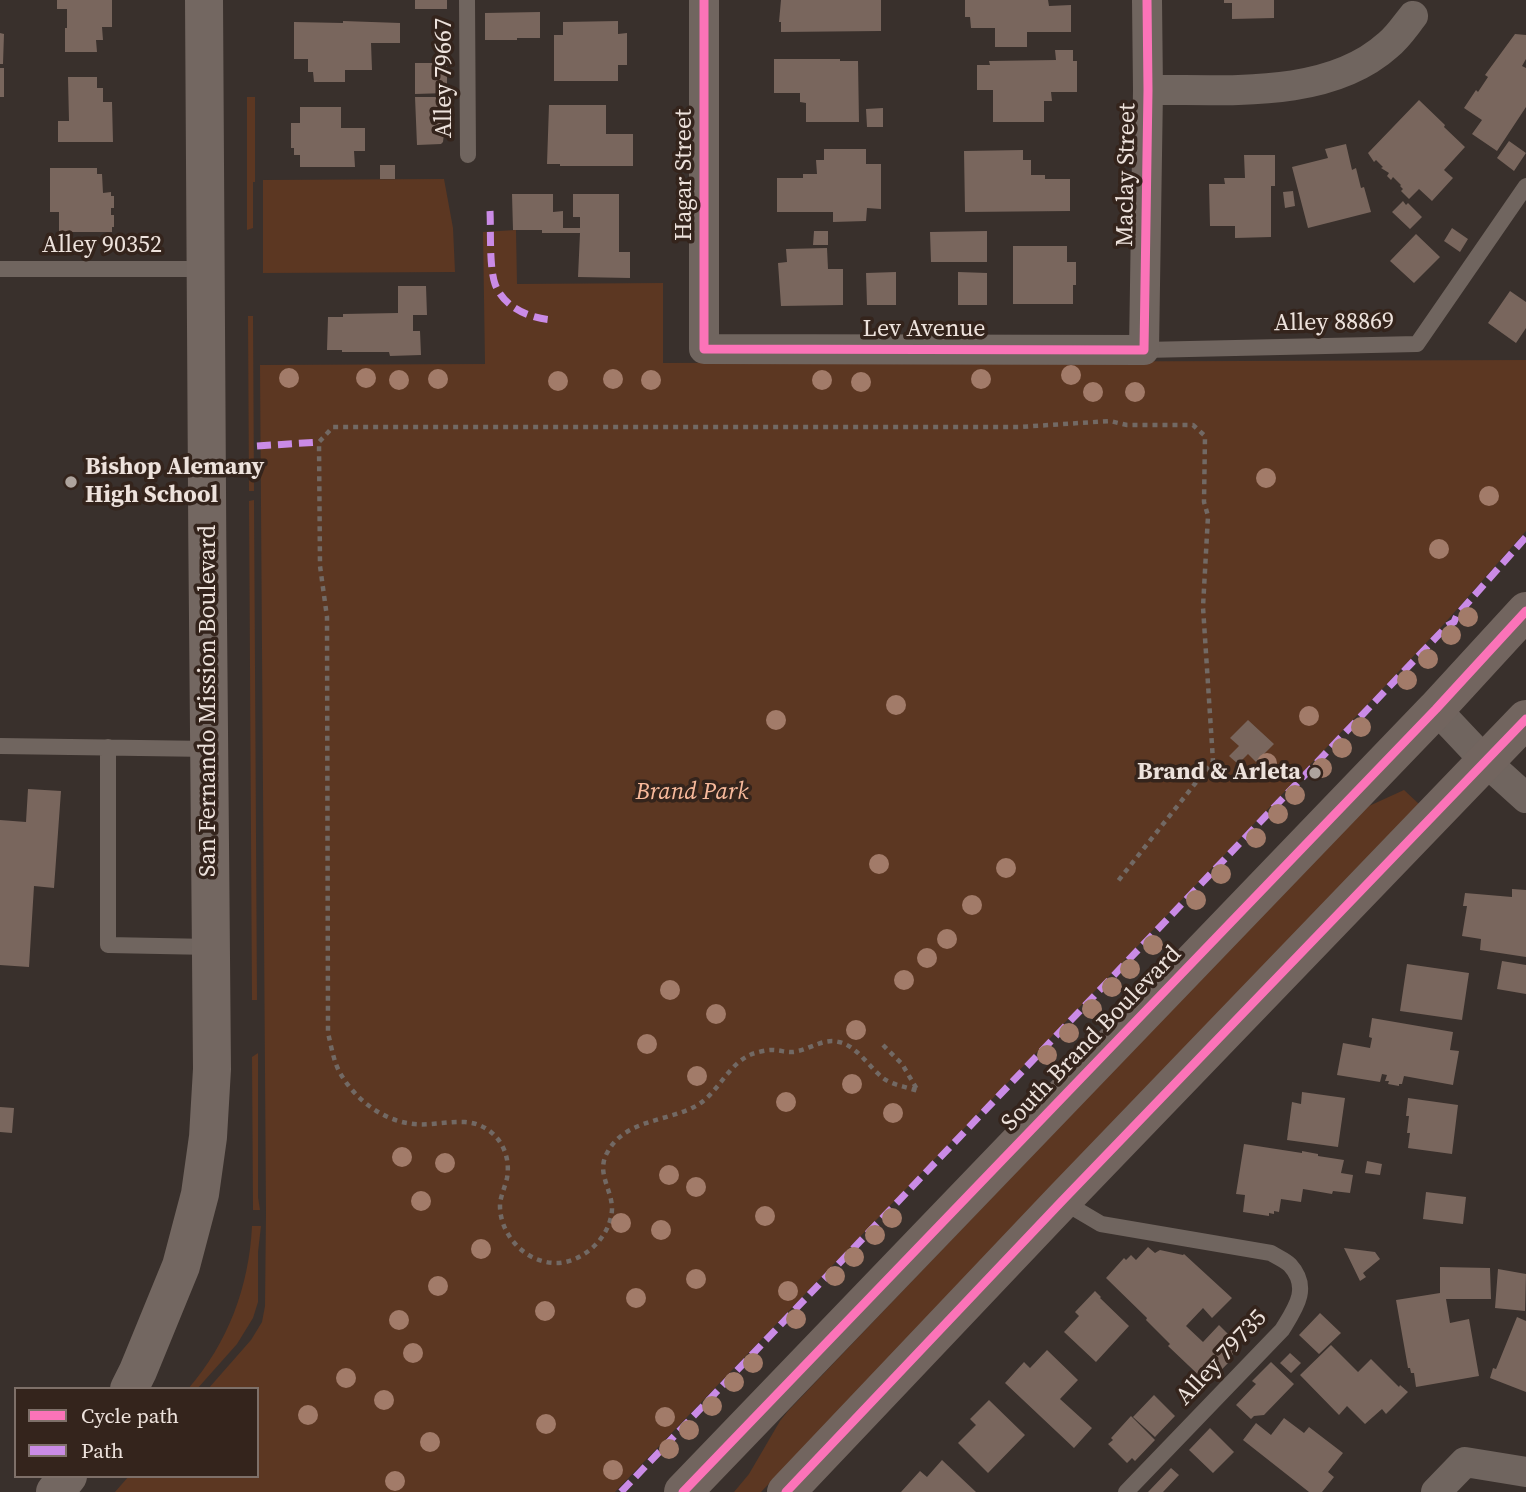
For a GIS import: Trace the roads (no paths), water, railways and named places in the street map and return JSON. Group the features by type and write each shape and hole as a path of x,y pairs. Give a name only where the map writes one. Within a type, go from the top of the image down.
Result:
{"main road":[{"name":"San Fernando Mission Boulevard","path":"130,1387 181,1266 200,1194 208,1137 212,1069 204,0"},
{"name":"South Brand Boulevard","path":"683,1492 1436,709 1526,611"},
{"path":"786,1492 1526,719"},
{"path":"55,1492 66,1478"}],"street":[{"name":"Hagar Street","path":"704,0 704,349"},
{"name":"Maclay Street","path":"1144,350 1147,0"},
{"path":"1148,90 1292,87 1340,73 1365,61 1388,45 1413,16"},
{"name":"Lev Avenue","path":"704,349 1144,350"},
{"path":"1436,709 1485,761 1526,798"},
{"path":"1436,1492 1465,1462 1526,1472"}],"lane":[{"name":"Alley 79667","path":"467,0 468,155"},
{"name":"Alley 88869","path":"1144,350 1418,344 1526,186"},
{"name":"Alley 90352","path":"0,269 204,269"},
{"path":"0,746 210,749"},
{"path":"108,747 108,944 211,947"},
{"name":"Alley 79735","path":"1062,1201 1101,1224 1271,1253 1290,1265 1301,1284 1298,1305 1282,1330 1126,1492"}],"place":[{"name":"Bishop Alemany High School","path":"71,482"},
{"name":"Brand & Arleta","path":"1315,773"}],"park label":[{"name":"Brand Park","path":"692,793"}]}
